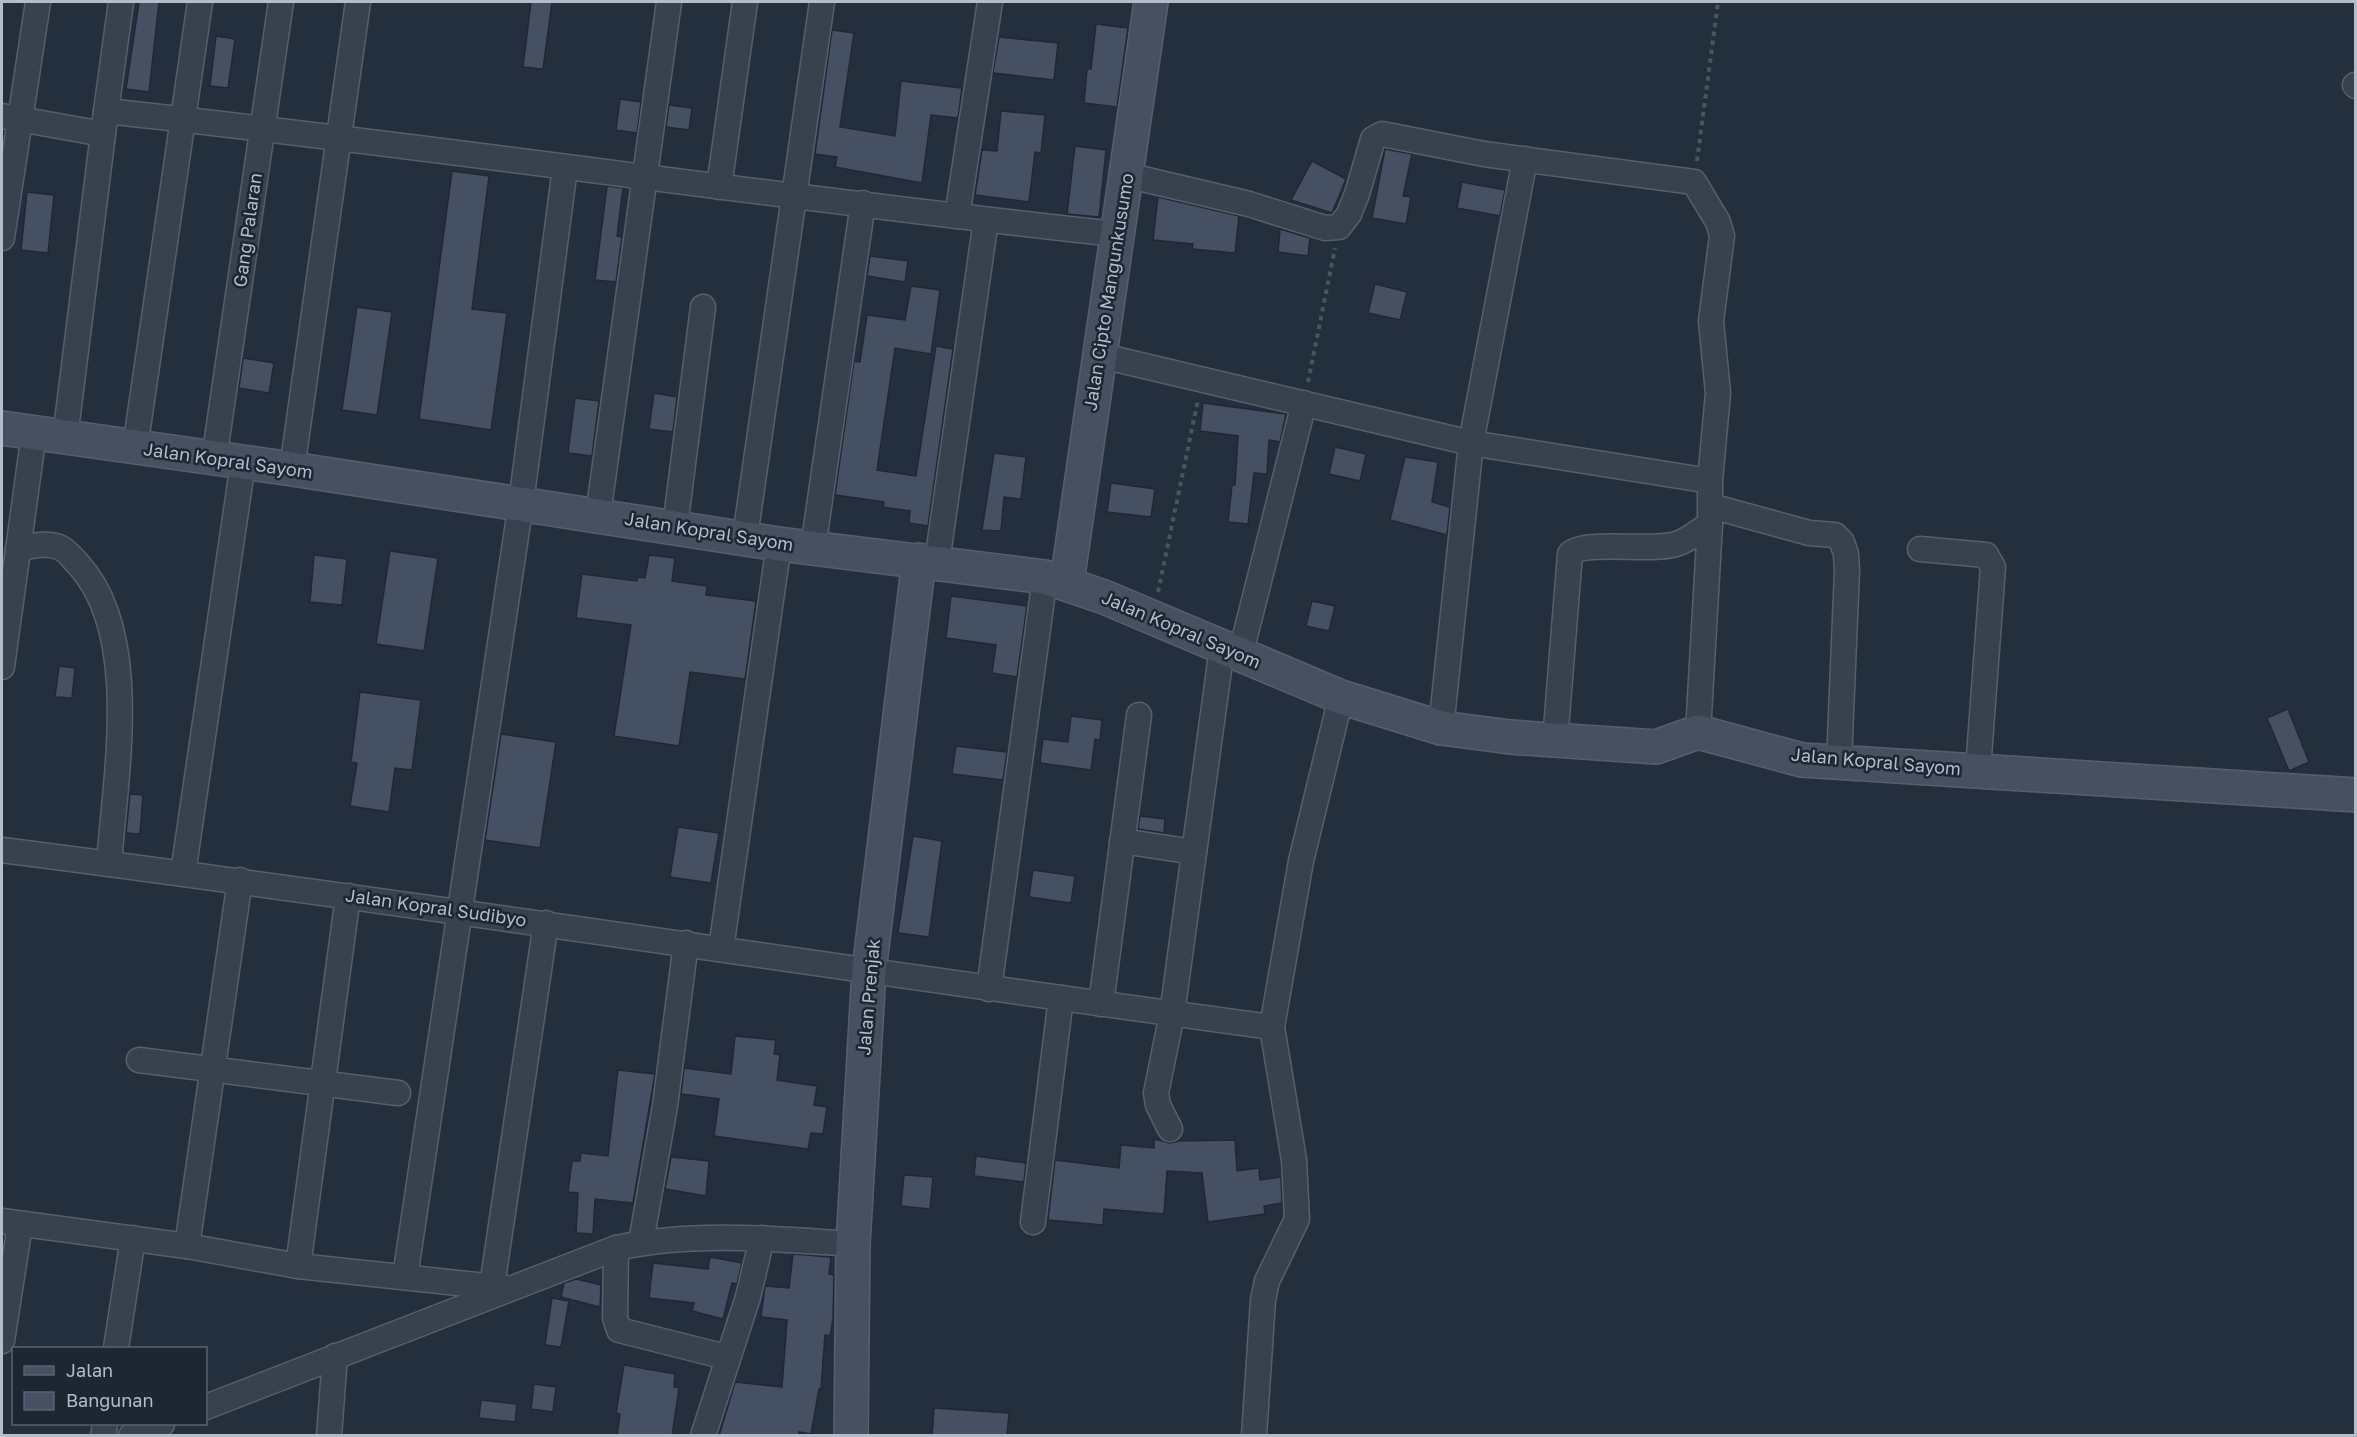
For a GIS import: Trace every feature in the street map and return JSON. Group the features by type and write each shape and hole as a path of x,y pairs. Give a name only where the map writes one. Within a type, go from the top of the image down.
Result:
{"street":[{"path":"2,238 11,118 38,2"},
{"path":"2,665 12,554 50,435 105,123 121,2"},
{"path":"135,448 200,2"},
{"name":"Gang Palaran","path":"183,873 263,129 281,2"},
{"path":"292,469 358,2"},
{"path":"598,515 669,2"},
{"path":"718,187 745,2"},
{"path":"745,537 822,2"},
{"path":"957,216 990,2"},
{"name":"Jalan Cipto Mangunkusumo","path":"1056,579 1098,355 1151,2"},
{"path":"11,118 105,123 183,119 339,137 645,178 1115,234"},
{"path":"1126,175 1249,204 1325,228 1339,227 1349,214 1371,145 1377,136 1402,137 1439,146 1694,182 1718,222 1722,236 1711,321 1718,393 1710,482 1711,515 1698,732"},
{"path":"1441,728 1471,443 1525,159"},
{"path":"405,1277 521,503 565,168"},
{"path":"813,548 863,203"},
{"path":"928,562 986,220"},
{"path":"675,527 703,307"},
{"path":"1098,355 1471,443 1710,482"},
{"path":"1170,1129 1158,1105 1156,1093 1172,1014 1194,852 1231,652 1304,403"},
{"name":"Jalan Kopral Sayom","path":"2,428 521,503 779,544 1056,579 1341,697 1441,728 1555,741 1656,747 1698,732 1802,760 2355,795"},
{"path":"1555,741 1570,554 1579,547 1623,548 1678,544 1711,515"},
{"path":"1711,515 1809,533 1835,535 1842,542 1847,570 1839,762"},
{"path":"12,554 47,544 60,547 86,573 110,617 118,666 119,727 109,864"},
{"path":"721,949 779,544"},
{"path":"1920,549 1986,555 1993,567 1978,770"},
{"name":"Jalan Prenjak","path":"851,1436 853,1244 869,971 928,562"},
{"path":"989,989 1056,579"},
{"path":"1254,1436 1263,1300 1267,1281 1297,1219 1294,1160 1272,1027 1301,861 1341,697"},
{"path":"1101,1004 1139,715"},
{"path":"1122,841 1194,852"},
{"name":"Jalan Kopral Sudibyo","path":"2,850 240,880 686,943 989,989 1272,1027"},
{"path":"187,1246 240,880"},
{"path":"298,1266 348,896"},
{"path":"500,1287 546,923"},
{"path":"641,1242 665,1106 686,943"},
{"path":"1033,1222 1061,998"},
{"path":"139,1060 398,1093"},
{"path":"2,1341 11,1223 187,1246 298,1266 500,1287"},
{"path":"116,1347 133,1238"},
{"path":"207,1407 500,1287 616,1248 668,1238 762,1238 853,1244"},
{"path":"703,1436 726,1357 748,1297 762,1238"},
{"path":"616,1248 615,1318 619,1330 726,1357"},
{"path":"329,1436 335,1356"},
{"path":"131,1436 159,1425"}],"path":[{"path":"1694,182 1718,2"},
{"path":"1304,403 1339,227"},
{"path":"1153,618 1202,379"}],"building":[{"path":"139,2 159,2 149,92 126,89"},
{"path":"531,2 552,2 543,69 523,67"},
{"path":"1096,24 1128,28 1117,107 1084,103 1087,69 1091,69"},
{"path":"832,30 854,33 840,127 895,136 901,81 962,88 958,118 931,115 922,183 835,167 837,157 815,154"},
{"path":"216,36 235,39 228,88 210,86"},
{"path":"999,37 1058,43 1054,80 993,73"},
{"path":"620,99 641,102 637,133 616,130"},
{"path":"669,105 692,108 689,130 666,127"},
{"path":"1001,111 1045,115 1041,153 1035,152 1029,202 975,195 982,150 997,151"},
{"path":"1075,146 1106,150 1099,217 1067,214"},
{"path":"1385,149 1412,154 1403,196 1411,197 1406,224 1372,218"},
{"path":"1312,161 1346,179 1332,213 1291,200"},
{"path":"452,171 489,176 472,309 507,313 491,430 419,419"},
{"path":"1462,182 1505,190 1500,216 1457,208"},
{"path":"607,186 623,188 617,236 622,237 616,282 595,280"},
{"path":"27,192 54,195 48,253 21,250"},
{"path":"1158,197 1239,216 1235,253 1192,249 1193,244 1153,240"},
{"path":"1280,229 1310,238 1308,256 1278,252"},
{"path":"870,256 908,261 905,282 867,276"},
{"path":"1375,284 1407,292 1400,320 1368,313"},
{"path":"911,286 940,290 931,354 895,348 877,470 916,476 936,346 953,349 928,526 909,523 910,511 883,507 884,502 835,495 854,361 860,362 867,315 905,320"},
{"path":"357,307 392,312 377,415 342,410"},
{"path":"243,358 274,363 269,393 239,388"},
{"path":"654,393 677,397 673,432 649,429"},
{"path":"575,398 599,401 592,456 568,453"},
{"path":"1203,403 1286,414 1280,442 1269,440 1267,474 1254,473 1248,524 1228,522 1232,485 1235,485 1238,436 1200,431"},
{"path":"1335,447 1366,454 1360,481 1329,474"},
{"path":"994,453 1026,457 1021,499 1004,497 1001,531 982,530"},
{"path":"1405,457 1438,462 1432,502 1450,507 1447,535 1390,520"},
{"path":"1111,483 1155,489 1151,517 1107,512"},
{"path":"390,551 438,558 424,651 376,644"},
{"path":"314,555 347,559 342,605 310,602"},
{"path":"649,555 675,558 672,581 707,586 706,595 756,601 745,679 690,672 679,746 614,736 631,625 576,618 582,574 637,581 638,577 645,578"},
{"path":"951,596 1027,606 1017,677 992,673 996,645 946,638"},
{"path":"1312,601 1335,606 1329,631 1306,626"},
{"path":"59,666 75,668 72,698 55,697"},
{"path":"360,692 421,700 412,770 395,768 389,812 350,806 357,763 351,762"},
{"path":"2288,709 2309,762 2289,771 2267,718"},
{"path":"1071,716 1102,720 1100,740 1095,739 1091,770 1040,763 1043,739 1068,742"},
{"path":"501,734 556,742 540,848 485,840"},
{"path":"956,746 1007,752 1003,780 952,774"},
{"path":"130,794 143,795 140,834 126,833"},
{"path":"1140,816 1165,819 1164,833 1138,829"},
{"path":"678,827 719,833 711,883 670,877"},
{"path":"913,836 942,841 929,937 898,933"},
{"path":"1033,870 1075,876 1071,903 1029,897"},
{"path":"735,1036 776,1040 774,1054 780,1055 777,1080 817,1086 814,1105 827,1107 823,1134 811,1133 808,1149 714,1136 719,1099 681,1094 684,1068 731,1074"},
{"path":"618,1070 655,1074 633,1203 595,1199 593,1234 576,1233 578,1193 568,1192 572,1161 580,1161 581,1153 608,1156"},
{"path":"1154,1139 1170,1143 1235,1140 1237,1171 1259,1168 1260,1180 1281,1177 1282,1203 1264,1206 1265,1214 1208,1222 1202,1173 1167,1171 1164,1214 1104,1209 1103,1225 1048,1220 1055,1160 1119,1168 1121,1145 1154,1148"},
{"path":"976,1156 1026,1163 1024,1182 974,1176"},
{"path":"671,1157 709,1161 706,1196 665,1189"},
{"path":"904,1175 933,1177 930,1209 901,1206"},
{"path":"793,1254 831,1257 829,1274 834,1275 833,1318 830,1336 825,1335 821,1389 819,1389 811,1434 799,1432 799,1436 719,1436 735,1382 782,1387 787,1320 761,1317 765,1286 789,1288"},
{"path":"710,1257 742,1263 737,1284 732,1283 723,1319 692,1311 694,1303 649,1298 653,1263 708,1269"},
{"path":"576,1279 601,1285 600,1307 561,1297 564,1283"},
{"path":"552,1298 569,1301 561,1347 545,1345"},
{"path":"624,1365 675,1374 674,1387 679,1388 672,1436 617,1436 620,1414 616,1413"},
{"path":"534,1384 556,1387 553,1412 531,1409"},
{"path":"481,1400 517,1404 515,1422 479,1418"},
{"path":"934,1408 1009,1413 1007,1436 932,1436"}]}
